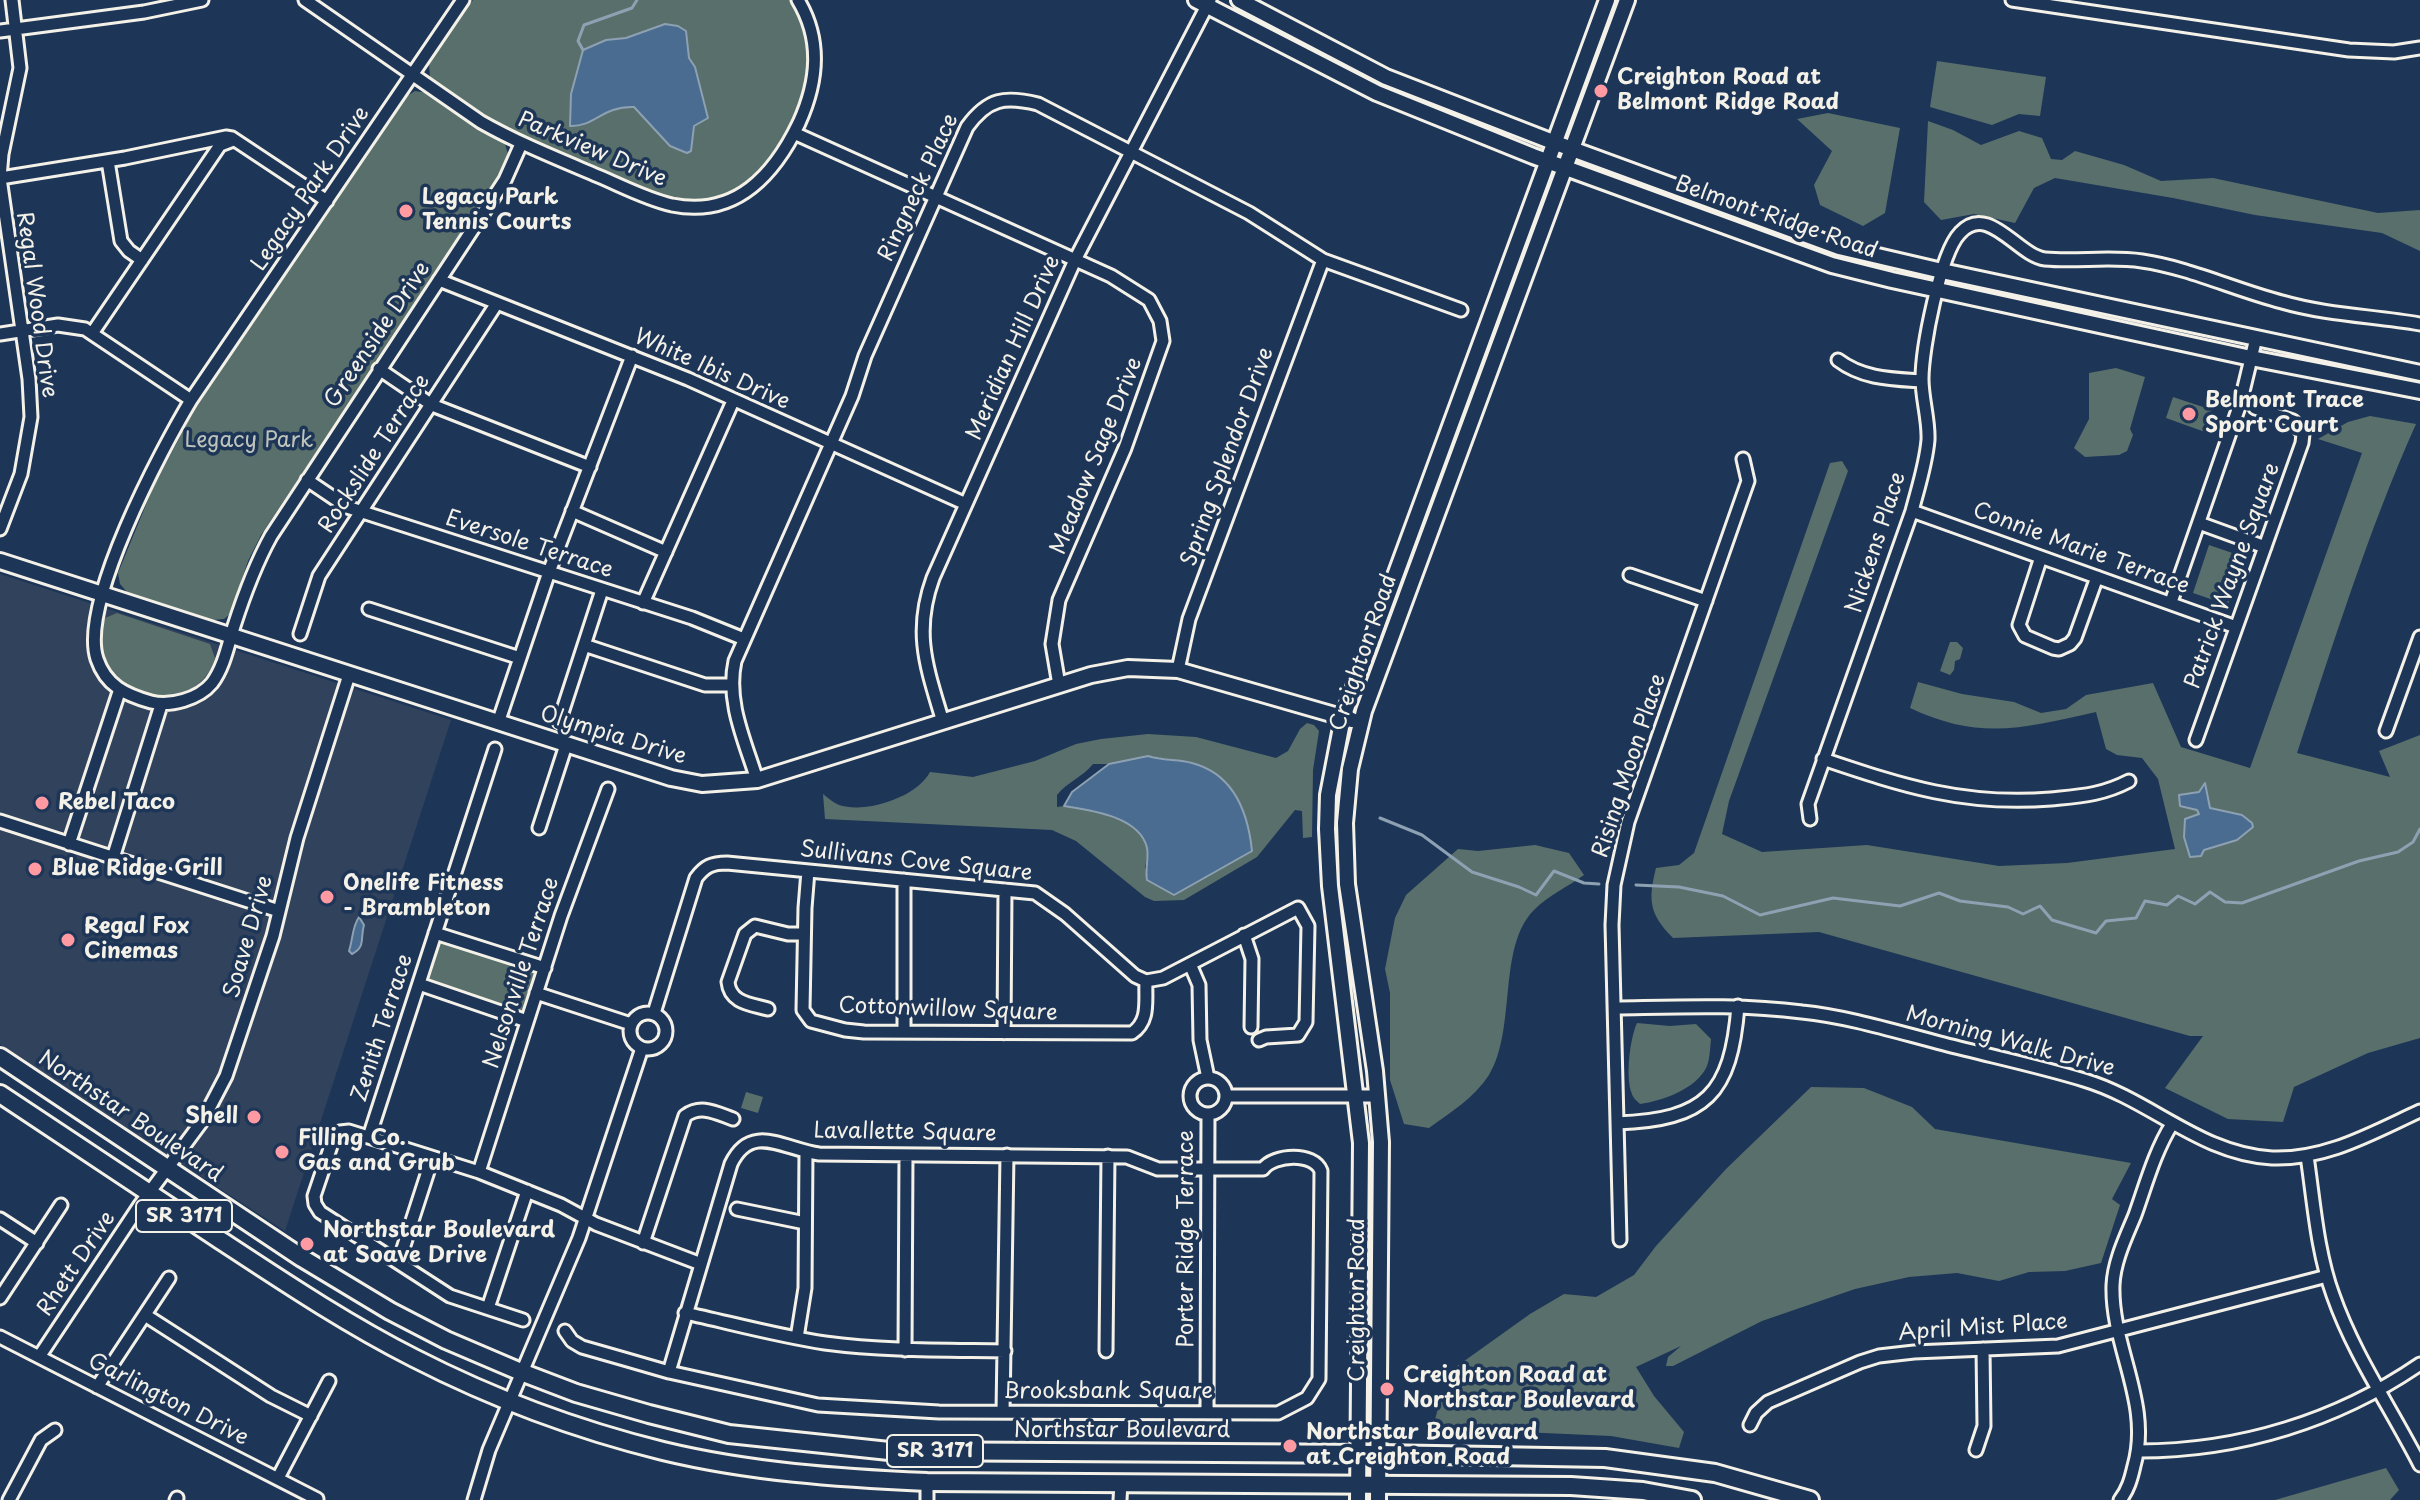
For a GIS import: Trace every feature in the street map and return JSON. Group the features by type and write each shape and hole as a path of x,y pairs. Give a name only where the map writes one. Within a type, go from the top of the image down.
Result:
{"main road":[{"name":"Northstar Boulevard","path":"0,1057 333,1278 446,1340 521,1372 611,1404 729,1434 889,1451 1567,1456 1642,1462 1715,1473 1810,1500"},
{"name":"SR 3171","path":"0,1094 352,1324 428,1365 571,1423 663,1451 749,1468 832,1478 1120,1492 1378,1493 1571,1486 1643,1491 1692,1500"}],"street":[{"name":"Regal Wood Drive","path":"0,529 21,474 29,439 31,393 0,178 20,68 12,0"},
{"path":"0,31 16,31 144,6 180,5 202,0"},
{"name":"Parkview Drive","path":"305,0 481,122 521,144 658,201 697,207 741,195 757,184 776,165 794,133 807,105 815,66 811,27 798,0"},
{"name":"Legacy Park Drive","path":"119,692 98,662 94,628 102,596 141,494 191,400 463,0"},
{"name":"Belmont Ridge Road","path":"1239,0 1386,77 1839,247 2420,373"},
{"name":"Creighton Road","path":"1358,1493 1361,1143 1328,855 1328,795 1343,717 1607,0"},
{"name":"Creighton Road","path":"1378,1493 1381,1142 1346,869 1347,796 1360,723 1627,0"},
{"path":"2012,0 2349,50 2394,52 2420,48"},
{"name":"Belmont Ridge Road","path":"1204,2 1377,93 1546,161 1832,265 2251,358 2420,391"},
{"name":"Meridian Hill Drive","path":"943,722 923,651 923,616 933,578 1075,260 1204,2"},
{"name":"Ringneck Place","path":"757,780 734,706 732,685 735,661 832,443 865,356 935,197 967,127 978,111 1008,98 1038,104 1249,213 1323,260 1461,310"},
{"name":"Meadow Sage Drive","path":"794,133 1111,276 1149,300 1160,321 1163,341 1125,448 1059,600 1052,644 1059,685"},
{"path":"0,178 108,161 226,137 237,141 327,201"},
{"path":"93,332 220,145 237,141"},
{"name":"Greenside Drive","path":"161,705 185,700 211,684 222,663 255,566 307,480 505,180 521,144"},
{"path":"108,161 121,241 142,260"},
{"name":"Nickens Place","path":"1810,819 1808,804 1912,511 1928,438 1922,381 1923,354 1942,271 1958,234 1968,227 1990,225 2036,257 2139,260 2175,267 2285,303 2420,324"},
{"name":"Spring Splendor Drive","path":"1178,670 1189,619 1323,260"},
{"name":"White Ibis Drive","path":"439,280 632,356 966,504"},
{"name":"Rockslide Terrace","path":"300,634 319,576 497,303"},
{"path":"0,334 58,325 93,332 191,400"},
{"path":"2171,602 2240,404 2256,338"},
{"path":"498,723 549,572 632,356"},
{"path":"1838,360 1851,370 1878,378 1922,381"},
{"path":"379,369 432,405 590,467"},
{"path":"643,603 733,401"},
{"name":"Patrick Wayne Square","path":"2196,740 2303,434 2293,421 2255,408"},
{"name":"Rising Moon Place","path":"1620,1240 1612,925 1614,885 1620,847 1748,481 1743,459"},
{"name":"Eversole Terrace","path":"307,480 347,507 360,512 692,618 744,639"},
{"path":"572,511 666,552"},
{"name":"Connie Marie Terrace","path":"1912,511 2236,627"},
{"path":"2199,523 2265,547"},
{"path":"2041,557 2019,625 2025,636 2053,648 2065,647 2075,638 2097,577"},
{"name":"Olympia Drive","path":"0,561 566,745 671,778 702,784 757,780 1109,670 1149,667 1178,670 1360,723"},
{"path":"1630,575 1706,601"},
{"path":"559,722 602,590"},
{"path":"369,609 520,658"},
{"path":"2386,731 2420,637"},
{"path":"584,645 705,685 732,685"},
{"name":"Soave Drive","path":"149,1193 203,1120 226,1076 349,675"},
{"path":"69,844 119,692 161,705 113,858"},
{"path":"539,828 566,745"},
{"name":"Zenith Terrace","path":"369,1137 495,749"},
{"path":"1823,759 1908,788 1982,800 2028,801 2093,794 2107,792 2129,781"},
{"name":"Nelsonville Terrace","path":"479,1172 561,916 608,789"},
{"path":"0,821 279,911"},
{"name":"Sullivans Cove Square","path":"654,1013 696,878 702,869 713,863 1035,893 1046,899 1135,976 1146,981"},
{"name":"Cottonwillow Square","path":"808,871 803,1010 811,1021 845,1030 1132,1033 1142,1024 1145,1016 1146,981"},
{"path":"904,880 904,1032"},
{"path":"1004,1033 1005,890"},
{"path":"1146,981 1163,978 1298,908 1308,926 1304,1030 1298,1035 1259,1040"},
{"path":"768,1009 738,1000 729,989 728,982 745,934 755,926 788,934 804,934"},
{"path":"435,933 545,968"},
{"path":"1244,935 1252,959 1251,1027"},
{"path":"1190,964 1199,985 1200,1040 1208,1078"},
{"path":"419,984 527,1021"},
{"path":"536,993 631,1024"},
{"path":"1617,1123 1667,1119 1682,1114 1707,1097 1723,1078 1734,1049 1738,1006"},
{"name":"Morning Walk Drive","path":"1615,1008 1738,1006 1804,1012 1859,1022 2084,1079 2132,1097 2205,1142 2235,1152 2271,1158 2307,1156 2340,1147 2420,1111"},
{"path":"654,1013 664,1021 667,1033 661,1045 642,1048 633,1041 631,1024 638,1016 654,1013"},
{"path":"474,1500 489,1450 586,1218 642,1048"},
{"path":"1208,1078 1221,1083 1226,1096 1221,1109 1208,1114 1195,1108 1190,1096 1195,1083 1208,1078"},
{"path":"1226,1096 1376,1096"},
{"path":"643,1243 685,1116 694,1109 702,1109 733,1119"},
{"name":"Porter Ridge Terrace","path":"1207,1412 1208,1114"},
{"path":"2125,1497 2139,1451 2139,1422 2135,1390 2118,1331 2113,1297 2117,1264 2162,1142 2172,1124"},
{"path":"523,1320 450,1296 320,1212 314,1196 334,1137 340,1132 349,1131 479,1172 643,1243 701,1264"},
{"name":"Lavallette Square","path":"669,1372 731,1164 738,1150 748,1142 759,1140 806,1152 1127,1157 1151,1168 1208,1169"},
{"path":"797,1338 805,1288 806,1152"},
{"path":"905,1350 906,1155"},
{"path":"1003,1412 1007,1155"},
{"path":"1106,1351 1108,1156"},
{"path":"2307,1156 2327,1276 2351,1340 2420,1465"},
{"name":"Brooksbank Square","path":"565,1331 572,1341 582,1347 669,1372 818,1405 866,1410 1278,1413 1307,1398 1319,1379 1321,1171 1312,1159 1290,1158 1267,1163 1263,1169 1208,1169"},
{"path":"399,1261 432,1159"},
{"path":"488,1308 527,1191"},
{"name":"Rhett Drive","path":"39,1357 149,1193"},
{"path":"0,1298 61,1205"},
{"path":"737,1209 805,1223"},
{"path":"0,1219 37,1243"},
{"name":"April Mist Place","path":"1750,1425 1756,1413 1768,1402 1860,1362 1891,1353 2058,1346 2327,1276"},
{"path":"97,1387 169,1278"},
{"path":"685,1313 797,1338 905,1350 1005,1351"},
{"path":"145,1315 271,1396 311,1416"},
{"name":"Garlington Drive","path":"0,1337 317,1499"},
{"path":"1976,1450 1984,1426 1983,1349"},
{"path":"2139,1451 2169,1451 2250,1439 2327,1414 2420,1364"},
{"path":"278,1478 329,1381"},
{"path":"9,1500 41,1440 55,1430"},
{"path":"927,1482 927,1500"}],"shaded area":[{"path":"665,24 686,31 689,58 695,67 708,118 694,126 691,151 687,153 670,146 634,107 614,110 586,123 570,126 571,94 583,50 606,40 626,38"},
{"path":"0,574 451,720 285,1231 202,1177 144,1145 0,1044"},
{"path":"1148,756 1192,763 1219,776 1236,796 1250,836 1252,851 1174,895 1147,880 1147,848 1135,828 1112,816 1064,806 1072,792 1109,764"},
{"path":"2205,783 2210,808 2242,815 2253,827 2237,840 2204,850 2201,856 2190,857 2184,837 2185,819 2199,814 2197,810 2180,806 2179,795 2199,792"},
{"path":"359,917 364,925 362,942 352,954 349,951"}],"green space":[{"path":"473,0 791,0 807,46 806,76 791,123 770,161 757,176 725,196 685,201 662,197 511,132 430,78 429,63"},
{"path":"1937,61 2046,77 2040,116 2019,114 1992,125 1930,107"},
{"name":"Legacy Park","path":"415,91 428,93 505,144 508,154 495,184 261,535 248,561 230,614 224,619 213,620 127,592 120,584 118,573 152,490 194,410 407,96"},
{"path":"1828,113 1900,128 1885,213 1863,226 1820,205 1814,185 1832,151 1797,119"},
{"path":"1928,121 1981,145 2019,131 2042,138 2051,159 2062,160 2075,151 2124,165 2161,181 2213,178 2378,213 2420,210 2420,251 2382,233 2255,215 2055,178 2034,188 2015,223 1974,214 1941,220 1924,202"},
{"path":"2116,368 2145,377 2130,429 2133,435 2127,451 2119,455 2085,457 2074,448 2089,419 2089,373"},
{"name":"Belmont Trace Sport Court","path":"2173,397 2212,410 2205,432 2166,418"},
{"path":"2370,416 2416,424 2367,546 2297,753 2390,777 2379,751 2420,735 2420,1038 2368,1053 2294,1087 2283,1122 2228,1119 2165,1088 2203,1036 2190,1036 1819,932 1673,938 1659,921 1652,906 1656,868 1679,865 1694,853 1830,463 1842,461 1848,471 1729,801 1722,834 1762,852 1867,845 1999,866 2067,863 2175,849 2158,779 2142,758 2117,755 2106,749 2096,712 2024,726 1981,728 1958,725 1910,708 1918,682 1962,694 2014,702 2041,713 2066,709 2086,695 2153,683 2181,747 2250,768 2362,453 2318,439 2348,422"},
{"path":"2209,545 2244,557 2228,605 2193,593"},
{"path":"117,613 210,644 215,658 206,676 191,689 173,695 154,696 135,692 119,682 107,667 100,636 105,618"},
{"path":"1950,642 1957,642 1963,648 1950,675 1940,671"},
{"path":"1307,723 1319,731 1313,770 1312,837 1303,838 1302,811 1295,810 1257,857 1184,900 1154,901 1145,897 1076,841 1052,830 825,819 823,794 839,805 876,805 903,796 930,772 973,777 1101,739 1148,734 1196,737 1276,758 1288,751 1300,729","holes":["1148,756 1192,763 1252,851 1174,895 1145,868 1147,848 1143,837 1135,829 1100,813 1057,807 1057,795 1093,764"]},
{"path":"1535,845 1569,853 1584,875 1539,905 1523,926 1511,966 1503,1035 1489,1075 1469,1098 1429,1128 1404,1124 1390,1080 1390,993 1385,969 1395,918 1406,895 1458,849 1478,851"},
{"path":"441,939 541,971 527,1015 427,982"},
{"path":"1637,1023 1670,1026 1696,1024 1711,1039 1708,1063 1702,1074 1678,1092 1640,1104 1633,1095 1629,1078 1630,1048"},
{"path":"1811,1087 1864,1088 1912,1107 1935,1129 2131,1163 2112,1199 2120,1205 2101,1263 2065,1271 2029,1272 1999,1281 1957,1273 1909,1277 1855,1289 1762,1321 1673,1366 1666,1366 1668,1357 1681,1346 1636,1367 1654,1396 1684,1432 1679,1448 1611,1436 1433,1428 1441,1396 1464,1382 1453,1369 1530,1314 1564,1294 1596,1297 1634,1275 1726,1169"},
{"path":"746,1092 763,1097 758,1113 741,1108"},
{"path":"2386,1468 2399,1490 2390,1500 2275,1500"}],"waterway":[{"path":"583,50 578,41 584,25 632,8 637,0"},
{"path":"1380,818 1422,835 1472,872 1536,895 1554,871 1584,883 1599,884"},
{"path":"1636,885 1679,887 1723,896 1760,915 1833,898 1900,906 1939,893 1960,901 2008,907 2023,914 2040,906 2052,920 2096,933 2106,921 2136,918 2145,901 2167,905 2178,896 2195,904 2210,892 2225,902 2242,903 2359,861 2398,852 2413,842 2420,829"}],"place":[{"name":"Creighton Road at Belmont Ridge Road","path":"1601,91"},
{"name":"Legacy Park Tennis Courts","path":"406,211"},
{"name":"Belmont Trace Sport Court","path":"2189,414"},
{"name":"Rebel Taco","path":"42,803"},
{"name":"Blue Ridge Grill","path":"35,869"},
{"name":"Onelife Fitness - Brambleton","path":"327,897"},
{"name":"Regal Fox Cinemas","path":"68,940"},
{"name":"Shell","path":"254,1117"},
{"name":"Filling Co. Gas and Grub","path":"282,1152"},
{"name":"Northstar Boulevard at Soave Drive","path":"307,1244"},
{"name":"Creighton Road at Northstar Boulevard","path":"1387,1389"},
{"name":"Northstar Boulevard at Creighton Road","path":"1290,1446"}]}
